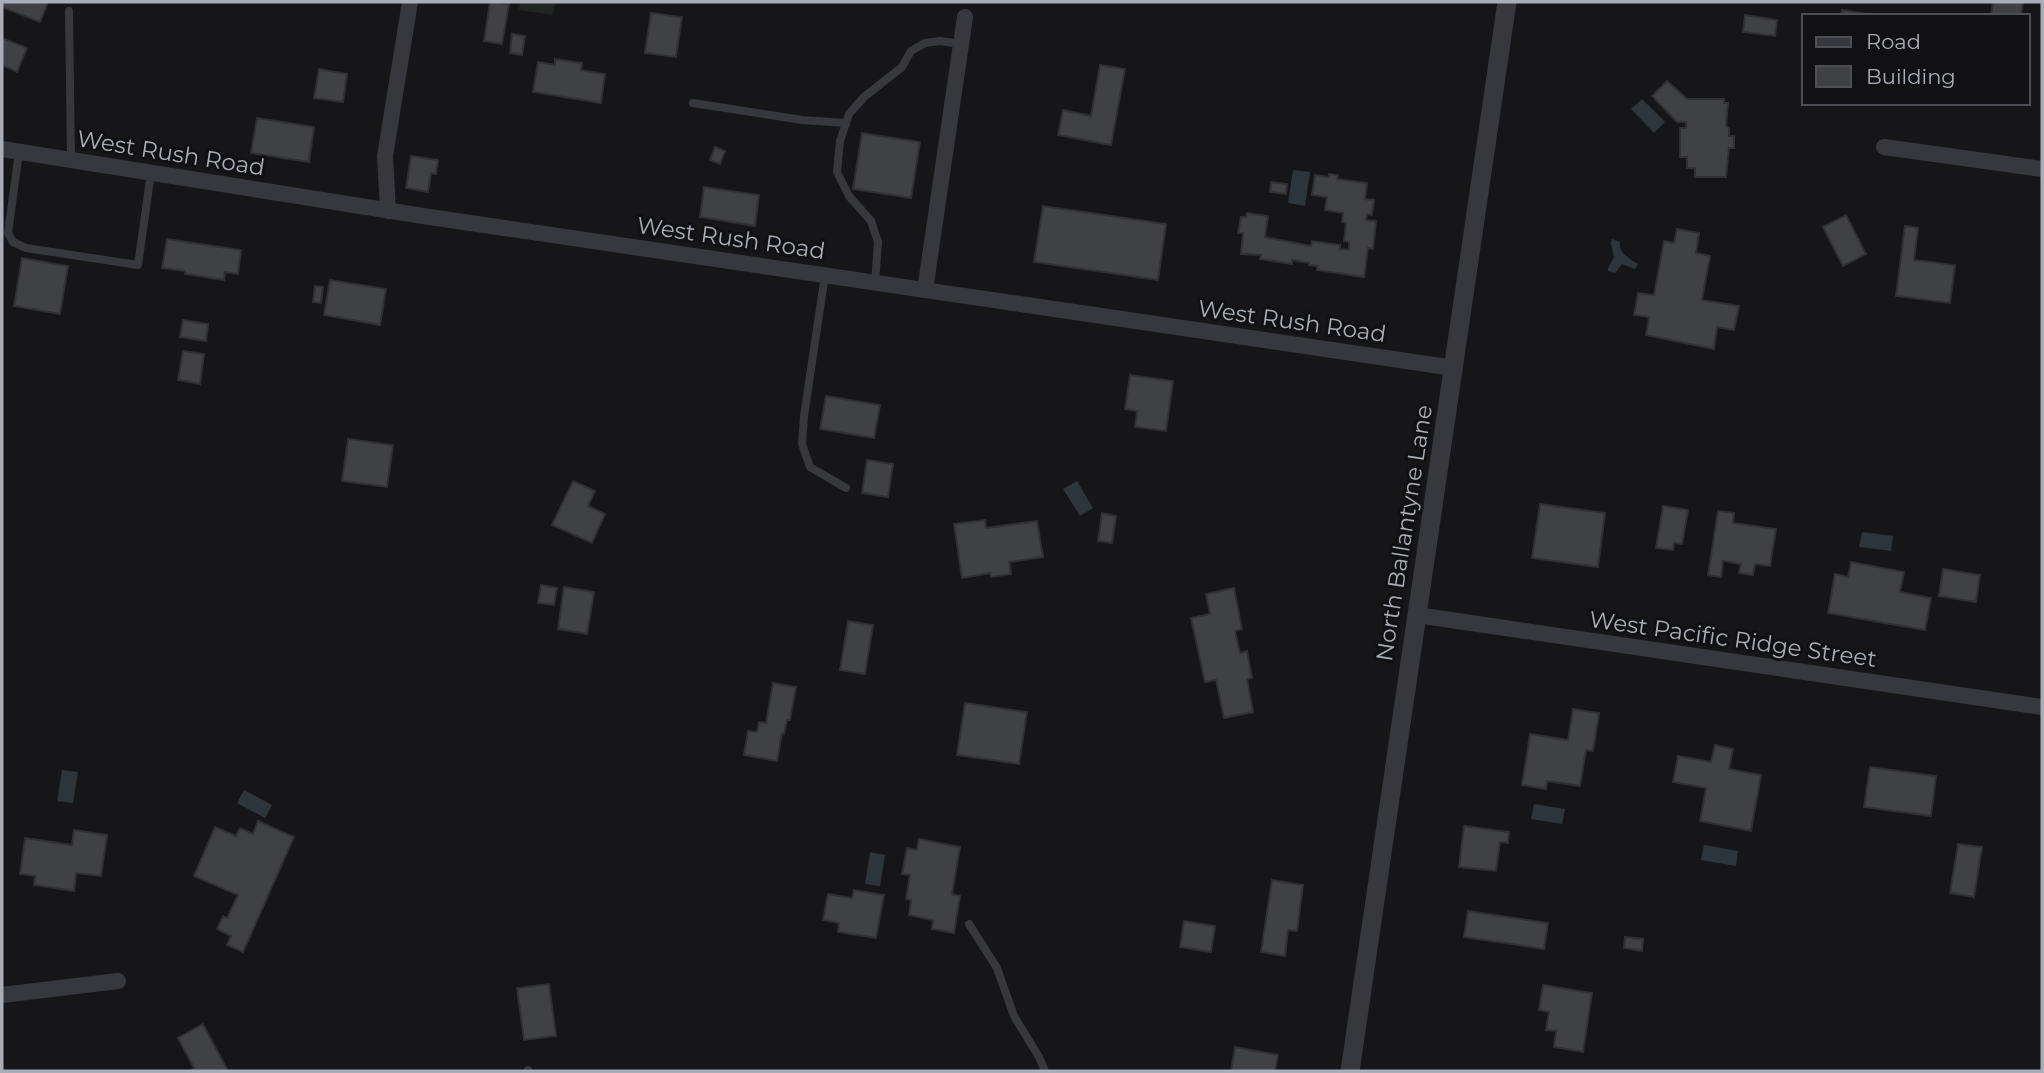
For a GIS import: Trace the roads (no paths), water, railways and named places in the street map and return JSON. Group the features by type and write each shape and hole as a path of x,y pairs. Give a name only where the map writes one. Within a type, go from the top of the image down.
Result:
{"street":[{"path":"388,211 385,156 410,2"},
{"name":"North Ballantyne Lane","path":"1350,1071 1507,2"},
{"path":"925,290 965,17"},
{"path":"1884,147 2042,169"},
{"name":"West Rush Road","path":"2,149 388,211 1454,368"},
{"name":"West Pacific Ridge Street","path":"1417,615 2042,707"},
{"path":"2,995 117,981"}],"lane":[{"path":"69,11 71,160"},
{"path":"875,282 878,242 871,221 849,196 836,172 840,141 849,114 864,97 902,67 911,51 925,43 940,41 961,44"},
{"path":"693,103 802,120 846,123"},
{"path":"19,152 8,233 13,242 26,248 138,265 151,173"},
{"path":"825,275 802,444 810,467 846,488"},
{"path":"969,924 997,968 1014,1016 1039,1056 1045,1071"}]}
